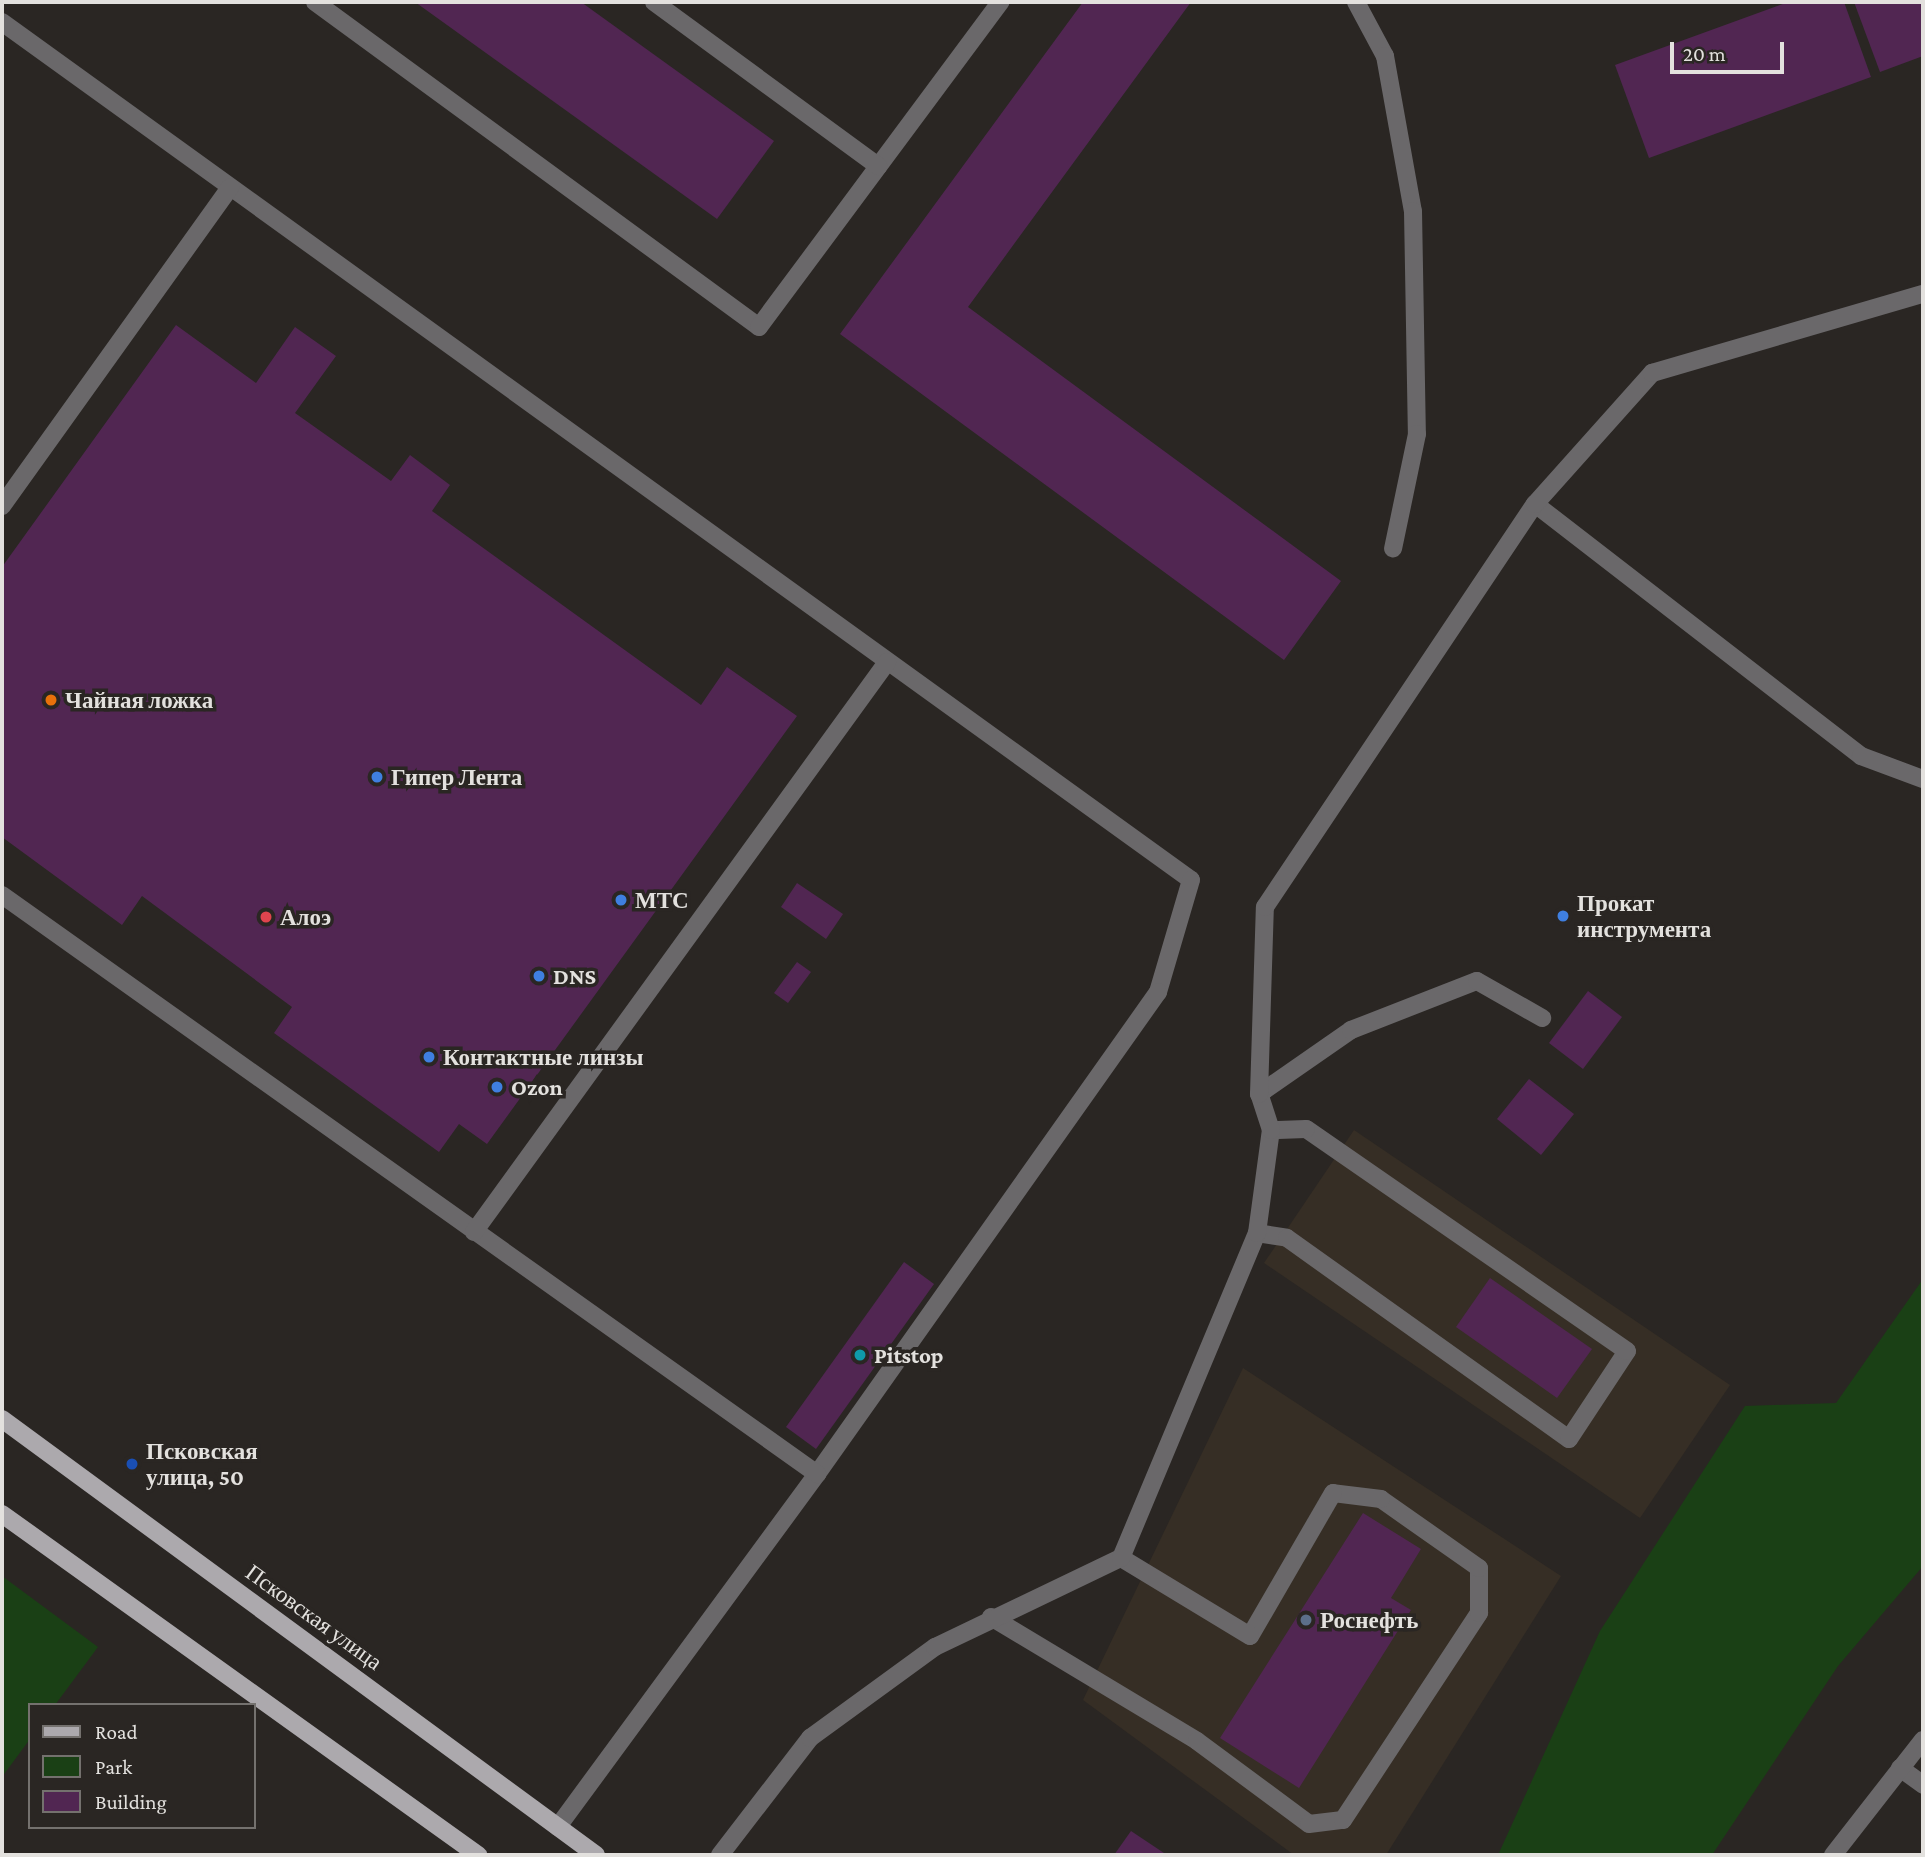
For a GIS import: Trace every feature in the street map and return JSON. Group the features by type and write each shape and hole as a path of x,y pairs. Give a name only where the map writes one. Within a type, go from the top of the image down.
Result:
{"main road":[{"name":"Псковская улица","path":"2,1419 596,1855"},
{"path":"2,1514 478,1855"}],"street":[{"path":"315,2 759,327 1000,2"},
{"path":"654,2 878,166"},
{"path":"1356,2 1384,56 1413,211 1416,434 1393,549"},
{"path":"2,22 1191,880 1158,992 817,1474 558,1827"},
{"path":"2,506 230,187"},
{"path":"720,1855 810,1738 935,1647 991,1617 1121,1558 1257,1233 1271,1130 1259,1094 1265,907 1535,504 1652,373 1923,294"},
{"path":"1535,504 1861,756 1923,779"},
{"path":"474,1233 887,662"},
{"path":"2,895 474,1233 817,1474"},
{"path":"1259,1094 1351,1030 1477,981 1542,1018"},
{"path":"1257,1233 1287,1238 1569,1439 1628,1351 1306,1129 1271,1130"},
{"path":"991,1617 1197,1741 1309,1824 1343,1820 1479,1613 1479,1568 1381,1499 1333,1493 1250,1636 1121,1558"},
{"path":"1833,1855 1923,1740"},
{"path":"1900,1768 1923,1785"}],"shaded area":[{"path":"1354,1130 1730,1385 1640,1518 1264,1263"},
{"path":"1243,1368 1561,1576 1386,1855 1294,1855 1083,1700"}],"green space":[{"path":"1923,1279 1923,1566 1838,1666 1712,1855 1498,1855 1600,1631 1745,1406 1836,1403"},
{"path":"2,1576 98,1647 56,1703 28,1703 28,1742 2,1777"}],"building":[{"path":"415,2 581,2 774,141 717,219"},
{"path":"1083,2 1191,2 968,307 1341,581 1284,660 840,334"},
{"path":"1788,2 1844,2 1871,77 1649,158 1615,65"},
{"path":"1854,2 1923,2 1923,56 1880,72"},
{"name":"Гипер Лента","path":"176,325 256,383 295,327 336,356 295,413 391,481 410,455 450,485 432,511 701,705 727,667 797,716 487,1144 459,1124 439,1152 274,1033 292,1007 142,896 122,925 2,837 2,567"},
{"path":"797,883 843,914 826,939 781,907"},
{"path":"797,962 811,972 788,1003 774,993"},
{"path":"1588,991 1622,1017 1583,1069 1549,1043"},
{"path":"1529,1079 1574,1114 1541,1155 1497,1119"},
{"name":"Pitstop","path":"904,1262 934,1284 816,1449 786,1427"},
{"path":"1490,1278 1592,1349 1557,1398 1456,1327"},
{"path":"1363,1513 1421,1549 1391,1598 1411,1610 1299,1788 1220,1738"},
{"path":"1131,1831 1167,1855 1114,1855"}],"place":[{"name":"Чайная ложка","path":"51,700"},
{"name":"Гипер Лента","path":"377,777"},
{"name":"МТС","path":"621,900"},
{"name":"Прокат инструмента","path":"1563,916"},
{"name":"Алоэ","path":"266,917"},
{"name":"DNS","path":"539,976"},
{"name":"Контактные линзы","path":"429,1057"},
{"name":"Ozon","path":"497,1087"},
{"name":"Pitstop","path":"860,1355"},
{"name":"Псковская улица, 50","path":"132,1464"},
{"name":"Роснефть","path":"1306,1620"}]}
